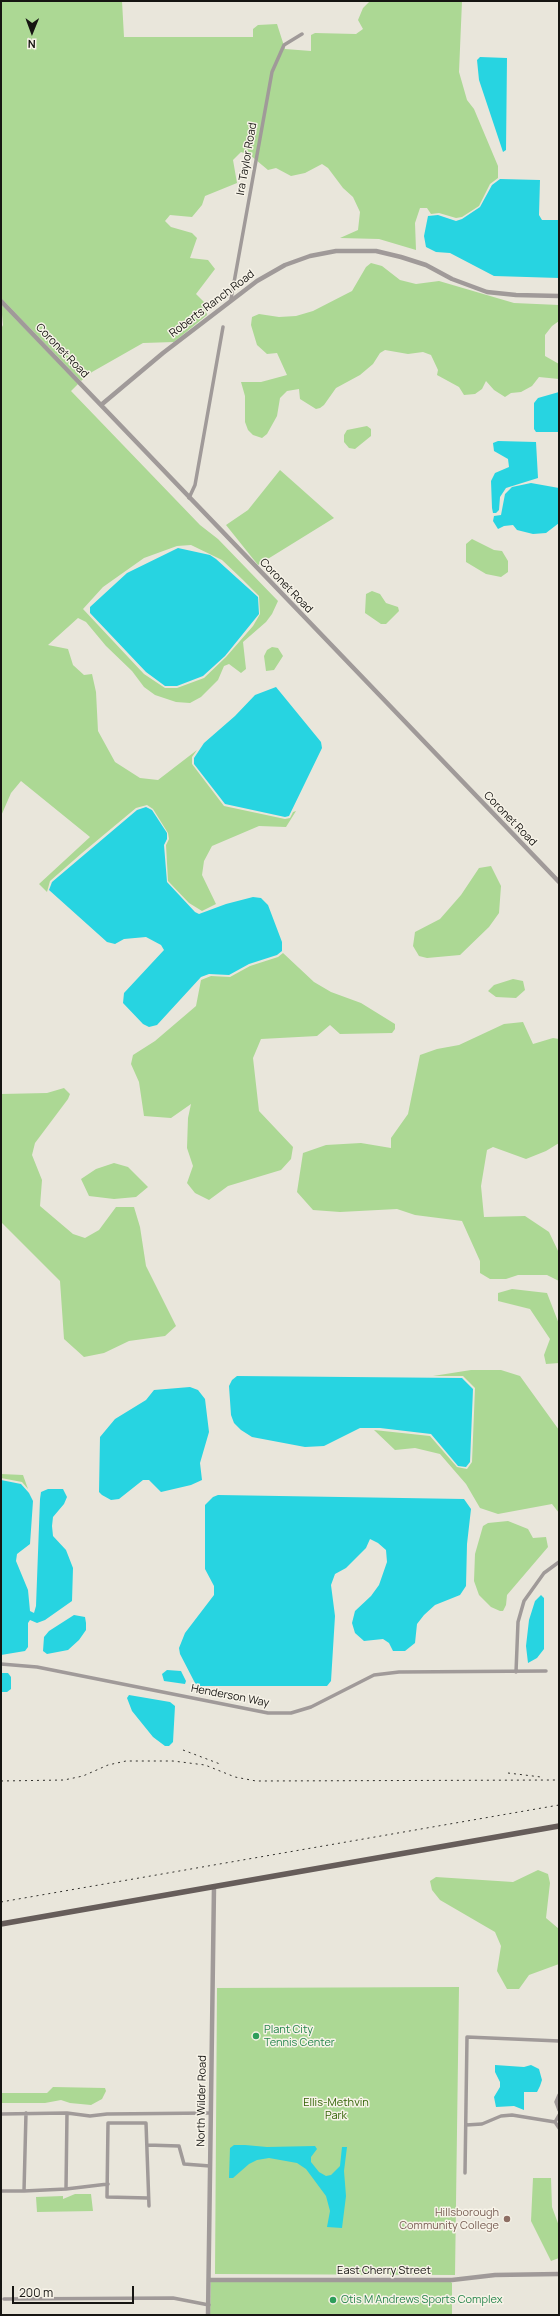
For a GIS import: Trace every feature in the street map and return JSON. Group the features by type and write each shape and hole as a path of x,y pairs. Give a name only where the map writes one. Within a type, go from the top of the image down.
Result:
{"main road":[{"path":"1,1924 559,1826"}],"street":[{"name":"Ira Taylor Road","path":"231,299 272,72 284,46 302,34"},
{"name":"Roberts Ranch Road","path":"101,405 231,299 257,281 285,265 310,256 336,251 376,251 401,256 426,265 470,287 487,292 516,295 559,296"},
{"name":"Coronet Road","path":"1,301 559,882"},
{"path":"189,498 195,485 223,327"},
{"path":"516,1672 518,1622 524,1601 544,1573 559,1562"},
{"name":"Henderson Way","path":"1,1664 37,1667 268,1713 291,1713 311,1707 374,1675 399,1672 546,1671"},
{"name":"North Wilder Road","path":"208,2315 214,1887"},
{"path":"465,2173 467,2037 559,2041"},
{"path":"559,2095 556,2102 559,2110"},
{"path":"1,2114 26,2113 90,2116 107,2114 211,2113"},
{"path":"24,2191 26,2113"},
{"path":"66,2189 67,2114"},
{"path":"107,2114 107,2197 148,2198"},
{"path":"146,2114 149,2206"},
{"path":"466,2125 482,2124 501,2116 512,2115 555,2122 559,2128"},
{"path":"555,2122 559,2116"},
{"path":"108,2123 146,2123"},
{"path":"147,2145 179,2146 184,2164 210,2166"},
{"path":"1,2191 66,2189 108,2184"},
{"name":"East Cherry Street","path":"209,2280 452,2280 495,2275 559,2274"},
{"path":"4,2299 173,2298 209,2305"}],"green space":[{"path":"1,1 122,1 124,37 253,37 253,29 258,25 277,24 285,49 311,51 311,35 315,33 356,34 363,29 358,20 363,8 370,1 462,1 459,72 467,100 474,109 498,166 498,178 490,184 479,206 462,217 456,218 439,213 431,214 427,208 420,208 415,223 416,250 379,239 340,238 358,230 360,212 353,197 343,188 328,168 322,164 305,173 291,176 276,168 268,170 250,155 241,152 233,160 237,183 205,196 202,205 192,217 170,215 165,221 171,227 192,233 197,238 190,258 208,260 215,269 196,294 204,302 207,315 174,342 143,343 92,372 81,381 1,298"},
{"path":"371,263 382,266 400,280 416,284 439,281 514,303 559,305 559,321 552,326 545,335 545,356 559,364 559,379 539,377 532,386 521,392 511,393 505,397 494,390 486,381 482,389 475,394 464,395 459,387 437,375 438,370 431,355 423,352 408,354 385,350 380,353 373,364 360,375 336,388 324,405 320,408 316,409 300,399 299,389 287,391 280,398 277,416 267,434 262,438 253,435 248,430 245,422 245,396 241,382 261,382 287,375 277,353 267,354 257,345 251,325 252,317 259,314 279,317 296,316 313,311 352,291 366,267"},
{"path":"1,304 78,384 71,391 200,525 218,539 278,601 272,614 266,622 243,642 246,669 241,673 229,664 224,666 218,680 201,697 190,703 176,702 155,695 144,687 132,671 106,646 86,622 78,618 48,645 68,649 73,665 84,675 92,674 96,692 98,731 115,762 140,778 158,780 197,750 192,757 192,764 224,806 285,819 290,818 293,812 296,811 286,827 259,826 212,846 204,861 202,875 216,904 202,911 189,903 168,881 166,845 169,839 168,833 153,809 147,805 136,808 82,853 50,881 47,892 39,884 90,837 21,781 11,793 1,816 1,329 3,325","holes":["191,545 222,560 259,596 260,614 253,626 226,657 204,678 177,688 165,688 144,674 83,609 103,587 144,558 177,546"]},
{"path":"367,426 371,429 371,436 355,449 349,448 344,442 344,435 347,430"},
{"path":"280,470 334,518 258,565 226,525 248,510"},
{"path":"472,539 494,550 502,551 508,561 508,572 501,577 486,574 466,562 466,544"},
{"path":"372,591 380,594 386,603 398,607 399,611 386,624 381,624 365,613 366,594"},
{"path":"272,647 278,648 283,656 274,670 266,671 264,656 267,650"},
{"path":"491,866 501,886 499,913 489,927 460,955 427,958 419,956 413,946 415,932 440,919 461,895 479,868"},
{"path":"283,953 314,982 331,992 361,1003 395,1024 395,1029 392,1033 340,1034 330,1025 317,1036 261,1039 253,1058 259,1111 293,1147 291,1159 281,1170 228,1186 209,1200 195,1193 187,1183 193,1166 187,1148 188,1118 191,1104 171,1118 144,1116 139,1082 131,1064 133,1055 155,1041 196,1006 201,980 211,976 230,977 250,966 278,957"},
{"path":"513,979 523,981 525,990 516,998 496,997 488,991 494,985"},
{"path":"523,1022 533,1044 553,1038 559,1039 559,1143 546,1151 526,1159 493,1147 487,1150 481,1186 484,1217 525,1216 549,1232 559,1253 559,1281 547,1275 518,1275 506,1279 490,1279 480,1273 480,1261 462,1221 415,1215 397,1209 340,1212 313,1210 297,1192 303,1153 326,1145 361,1143 391,1148 391,1138 408,1114 420,1055 437,1049 459,1045 504,1024"},
{"path":"64,1088 70,1094 68,1099 35,1143 32,1155 42,1180 40,1206 73,1234 85,1238 99,1230 116,1207 134,1207 140,1227 146,1266 176,1326 165,1336 129,1341 104,1353 84,1357 64,1339 60,1281 1,1222 1,1094 47,1093"},
{"path":"114,1163 128,1167 148,1187 136,1197 114,1199 89,1196 81,1179 96,1169"},
{"path":"512,1289 547,1293 559,1324 559,1363 546,1364 544,1355 550,1339 530,1309 498,1301 498,1293"},
{"path":"471,1370 501,1370 520,1376 559,1430 559,1513 552,1504 498,1514 480,1508 466,1484 440,1454 415,1448 395,1450 374,1430 430,1436 457,1467 467,1469 472,1462 475,1388 463,1376 433,1376"},
{"path":"1,1474 23,1475 28,1489 22,1482 1,1478"},
{"path":"508,1521 528,1529 533,1538 546,1537 548,1547 507,1595 506,1605 503,1611 500,1611 491,1607 479,1595 474,1581 475,1554 483,1526 488,1523"},
{"path":"538,1870 548,1874 550,1883 546,1918 559,1929 559,1964 529,1975 519,1989 507,1989 497,1971 501,1946 495,1932 440,1900 432,1890 430,1881 436,1877 513,1882"},
{"name":"Ellis-Methvin Park","path":"459,1987 455,2275 215,2274 217,1988"},
{"path":"53,2087 105,2088 106,2091 102,2099 91,2105 70,2103 61,2100 45,2103 1,2103 1,2093 47,2093"},
{"path":"533,2178 551,2178 552,2207 559,2226 559,2258 551,2261 531,2221"},
{"path":"75,2194 91,2194 93,2211 37,2212 36,2197 63,2196 63,2199"},
{"name":"Otis M Andrews Sports Complex","path":"211,2282 451,2282 452,2315 210,2315"}],"water":[{"path":"480,57 507,58 506,150 503,152 479,80 477,60"},
{"path":"500,179 540,180 539,215 542,220 559,220 559,278 494,276 450,253 436,252 426,247 424,236 428,216 438,215 456,221 462,219 480,207 492,185"},
{"path":"559,392 559,432 536,432 534,429 534,403 538,398"},
{"path":"498,441 536,442 538,478 506,488 500,497 499,510 496,513 493,513 491,481 495,473 509,467 508,459 494,451 493,443"},
{"path":"531,483 559,488 559,523 546,533 533,534 517,530 513,525 504,526 498,529 493,521 494,516 501,515 505,494 512,487"},
{"path":"178,548 210,555 216,559 258,597 259,614 225,656 203,676 177,686 165,686 146,672 90,613 90,607 127,573"},
{"path":"276,687 321,742 322,748 289,816 285,817 225,804 194,764 194,758 204,743 235,716 255,695"},
{"path":"146,807 152,810 167,833 167,839 164,845 167,882 195,912 199,914 226,904 253,897 261,898 268,905 282,942 282,951 277,955 249,964 229,975 209,974 201,977 157,1025 149,1027 143,1024 123,1003 124,993 164,950 161,945 146,937 124,939 115,944 107,942 49,890 52,882 137,810"},
{"path":"237,1376 462,1378 473,1389 470,1462 466,1467 458,1466 431,1434 380,1428 360,1428 324,1446 305,1447 252,1437 241,1430 234,1423 231,1415 229,1386 232,1380"},
{"path":"190,1387 198,1390 205,1399 209,1432 200,1463 202,1480 191,1485 161,1492 149,1480 143,1480 119,1499 111,1500 102,1495 99,1492 100,1437 115,1419 146,1400 154,1390"},
{"path":"1,1480 21,1484 29,1493 33,1501 30,1544 17,1554 16,1561 28,1590 30,1611 34,1613 36,1606 41,1492 48,1489 63,1489 67,1497 64,1504 53,1517 52,1526 53,1536 66,1550 73,1568 72,1601 45,1620 37,1623 30,1620 28,1623 28,1647 25,1651 1,1655"},
{"path":"218,1495 464,1499 471,1509 467,1544 466,1586 460,1595 435,1605 424,1615 417,1624 415,1643 405,1651 393,1651 389,1643 383,1639 364,1641 355,1633 352,1623 355,1611 371,1596 379,1585 387,1562 386,1550 378,1543 370,1539 366,1548 346,1568 335,1574 331,1585 335,1616 331,1681 327,1686 200,1686 195,1683 180,1654 179,1648 185,1633 214,1595 214,1586 205,1569 205,1505 213,1497"},
{"path":"541,1595 544,1598 544,1649 537,1658 528,1663 526,1646 529,1620 535,1601"},
{"path":"74,1615 85,1617 86,1630 79,1640 68,1650 47,1654 43,1651 44,1637 49,1631"},
{"path":"167,1670 181,1671 186,1681 185,1684 164,1681 162,1674"},
{"path":"1,1673 8,1673 11,1677 11,1689 7,1692 1,1692"},
{"path":"129,1695 170,1702 175,1706 173,1742 169,1746 165,1746 153,1737 132,1711 127,1698"},
{"path":"495,2065 524,2067 531,2065 539,2069 542,2080 540,2086 537,2092 524,2092 524,2110 514,2106 496,2107 494,2097 500,2087 500,2082 495,2072"},
{"path":"234,2145 267,2147 315,2146 317,2149 311,2157 311,2162 319,2172 326,2176 331,2175 340,2166 342,2147 347,2147 344,2171 346,2196 342,2228 327,2227 330,2211 326,2196 306,2169 297,2163 269,2158 257,2160 249,2164 233,2178 229,2178 230,2148"}],"railway":[{"path":"183,1750 220,1764"},
{"path":"1,1781 64,1780 83,1776 108,1765 126,1761 173,1761 205,1765 235,1777 256,1781 559,1780"},
{"path":"508,1773 541,1777"},
{"path":"1,1902 559,1805"}],"place":[{"name":"Plant City Tennis Center","path":"256,2036"},
{"name":"Hillsborough Community College","path":"507,2219"},
{"name":"Otis M Andrews Sports Complex","path":"333,2300"}]}
